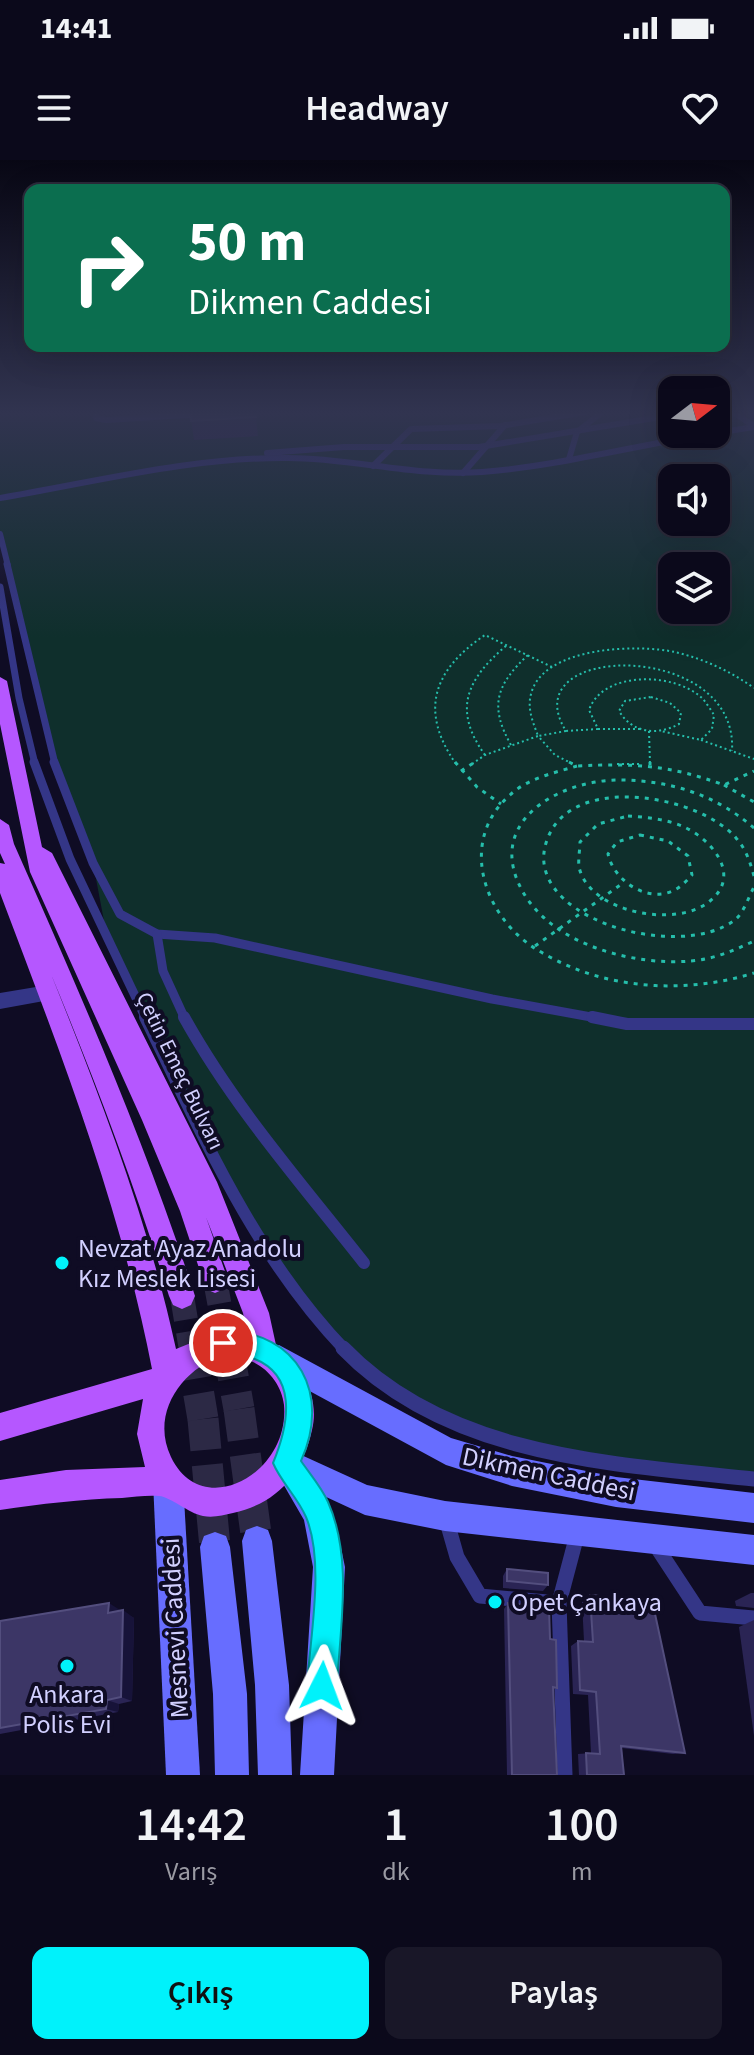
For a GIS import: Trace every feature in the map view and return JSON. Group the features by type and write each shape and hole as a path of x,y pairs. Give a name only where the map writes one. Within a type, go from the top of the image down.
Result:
{"main road":[{"name":"Çetin Emeç Bulvarı","path":"0,681 27,826 39,872 153,1120 192,1211 215,1280"},
{"name":"Çetin Emeç Bulvarı","path":"27,826 59,881 205,1182 268,1352"},
{"path":"2,834 0,867 125,1197 161,1337 168,1378"},
{"path":"2,834 93,1047 142,1176 182,1296"},
{"name":"Dikmen Caddesi","path":"168,1481 154,1454 150,1433 153,1410 168,1378 183,1361 202,1349 223,1343 244,1343 268,1352 446,1451 512,1471 616,1492 754,1508"},
{"path":"0,1495 66,1485 168,1481 186,1495 207,1502 231,1502 254,1494 274,1481 286,1463 297,1440 301,1415 298,1391 288,1370 268,1352"},
{"name":"Dikmen Caddesi","path":"0,1427 168,1378"},
{"name":"Dikmen Caddesi","path":"286,1463 365,1500 445,1516 754,1550"},
{"path":"286,1463 317,1508 325,1535 329,1567 317,1775"},
{"name":"Mesnevi Caddesi","path":"168,1481 183,1775"},
{"path":"257,1541 272,1685 275,1775"},
{"name":"Mesnevi Caddesi","path":"215,1547 230,1694 232,1775"}],"street":[{"path":"0,1001 48,993"}],"lane":[{"path":"0,498 69,487"},
{"path":"0,534 56,769 93,863 120,914 157,934 229,941 492,999 627,1024 754,1024"},
{"path":"0,587 35,764 74,868 114,955 251,1226 289,1283 330,1335 370,1373 406,1401 472,1431 531,1449 754,1479"},
{"path":"157,934 164,975 198,1043 242,1107 364,1263"},
{"path":"445,1516 457,1557 480,1596 559,1603"},
{"path":"565,1775 559,1603 578,1533"},
{"path":"651,1538 700,1613 754,1618"}],"path":[{"path":"501,804 480,791 461,771 438,727 434,706 437,690 454,661 485,635 552,667"},
{"path":"485,755 465,716 467,699 478,669 507,645"},
{"path":"577,766 555,755 538,736 530,721 527,706 529,692 552,667 602,650 646,648 708,663 754,688"},
{"path":"511,745 498,721 496,703 506,677 528,655"},
{"path":"566,731 559,717 558,699 562,689 580,675 616,663 671,667"},
{"path":"598,729 591,720 588,706 597,690 625,680 647,679 694,693 712,710 715,724 701,740"},
{"path":"640,729 622,717 620,706 632,698 651,697 670,703 681,713 679,724 661,731"},
{"path":"461,771 485,755 538,736 598,729 661,731 701,740 754,759"},
{"path":"649,731 650,765"},
{"path":"732,751 737,747"},
{"path":"754,802 724,785 691,773 611,762 577,766 524,785 501,804 480,844 481,878 500,913 533,947 572,966 640,986 667,989 701,987 754,973"},
{"path":"724,785 754,771"},
{"path":"754,828 727,807 703,796 651,781 601,781 557,793 526,816 512,849 520,886 533,905 560,928 602,950 663,963 694,962 723,956 754,941"},
{"path":"754,876 746,852 735,838 703,814 653,799 604,799 580,807 560,819 545,843 544,856 553,885 582,913 598,923 643,937 691,937 730,923 743,912 754,887"},
{"path":"645,816 679,824 706,841 722,862 723,885 717,896 694,911 661,916 642,914 604,898 583,878 576,853 587,832 612,819 645,816"},
{"path":"654,836 668,841 688,856 693,865 687,883 678,890 651,893 623,883 608,866 607,857 617,841 628,837 654,836"},
{"path":"533,947 623,883"}],"green space":[{"path":"0,487 658,487 658,536 730,536 730,487 754,487 754,1479 531,1449 406,1401 330,1335 251,1226 108,942 93,863 56,769 0,534"}],"building":[{"path":"507,1569 548,1573 548,1585 507,1581"},
{"path":"590,1595 652,1600 685,1753 621,1746 624,1775 587,1775 586,1753 600,1754 596,1692 580,1690 578,1641 593,1642"},
{"name":"Ankara Polis Evi","path":"109,1603 108,1613 123,1610 121,1697 107,1700 106,1709 0,1728 0,1621"},
{"path":"508,1603 549,1607 550,1639 556,1640 557,1688 553,1687 557,1775 512,1775"}],"tunnel":[{"path":"215,1280 228,1350"},
{"path":"182,1296 191,1350"},
{"path":"191,1348 203,1419"},
{"path":"228,1348 239,1409"},
{"path":"239,1409 257,1541"},
{"path":"203,1419 215,1547"}],"place":[{"name":"Nevzat Ayaz Anadolu Kız Meslek Lisesi","path":"62,1263"},
{"name":"Opet Çankaya","path":"495,1602"},
{"name":"Ankara Polis Evi","path":"67,1666"}],"route":[{"path":"223,1343 244,1343 263,1349 288,1370 298,1391 301,1415 297,1440 286,1463 317,1508 325,1535 329,1567 322,1686"}]}
